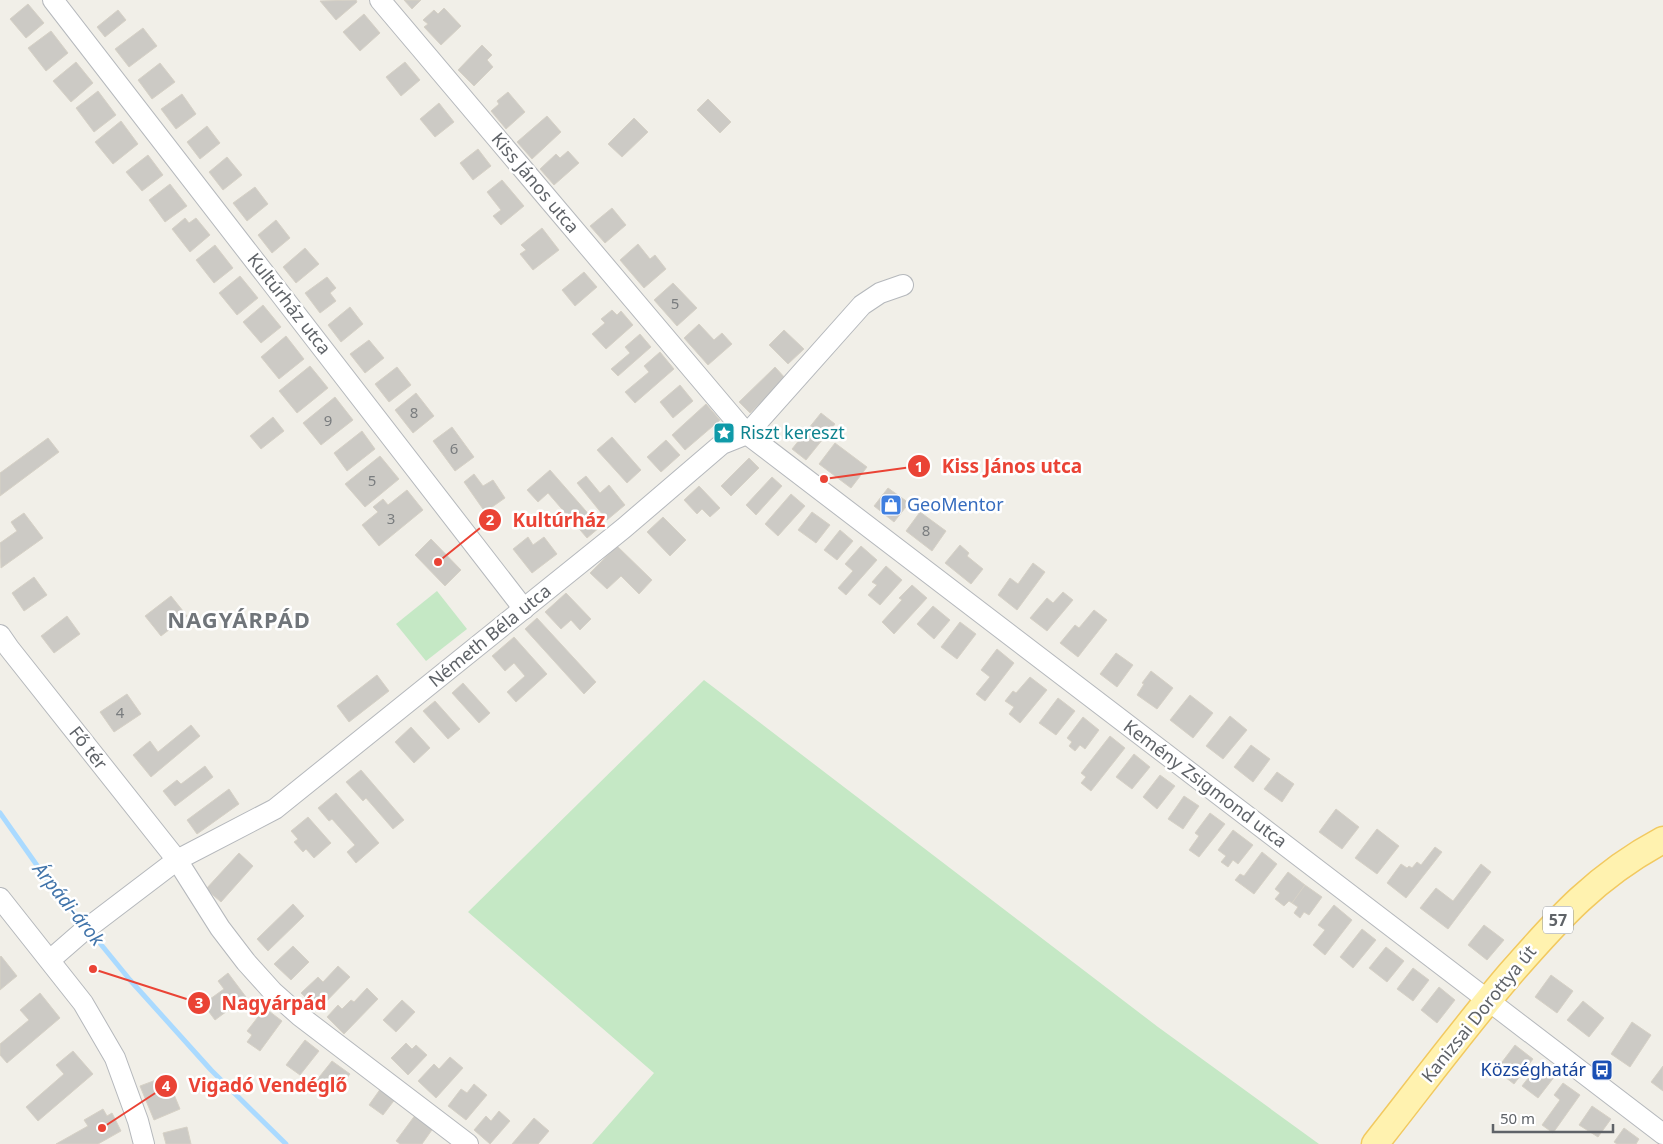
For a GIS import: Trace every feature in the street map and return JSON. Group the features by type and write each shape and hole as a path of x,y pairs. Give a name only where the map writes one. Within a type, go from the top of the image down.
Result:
{"main road":[{"name":"Kanizsai Dorottya út","path":"1375,1144 1489,1000 1554,923 1621,864 1663,840"}],"street":[{"name":"Kultúrház utca","path":"53,0 524,609"},
{"name":"Kiss János utca","path":"380,0 747,434"},
{"name":"Németh Béla utca","path":"50,960 89,927 177,860 275,809 624,528 722,444 747,434 862,305 880,293 904,285"},
{"name":"Kemény Zsigmond utca","path":"747,434 1663,1134"},
{"name":"Fő tér","path":"0,635 177,860 220,928 273,992 300,1016 468,1144"},
{"path":"0,898 83,1003 115,1058 138,1121 144,1144"}],"green space":[{"path":"437,591 467,629 426,661 396,624"},
{"path":"704,680 1158,1027 1319,1144 592,1144 654,1073 468,912"}],"building":[{"path":"356,0 357,2 336,20 320,1"},
{"path":"404,0 421,0 412,9"},
{"path":"28,4 44,23 26,38 10,19"},
{"path":"444,8 461,26 441,45 424,27 428,24 423,20 434,10 438,14"},
{"path":"118,10 126,20 105,37 97,27"},
{"path":"364,14 380,33 360,51 343,32"},
{"path":"143,28 157,46 129,67 115,49"},
{"path":"51,31 68,53 46,71 28,48"},
{"path":"482,45 492,55 487,60 493,67 474,86 458,70"},
{"path":"76,62 93,83 71,102 53,81"},
{"path":"405,62 420,80 401,96 386,77"},
{"path":"160,63 175,82 152,99 138,80"},
{"path":"98,91 116,115 94,132 76,108"},
{"path":"508,92 525,112 506,129 491,111 499,104 497,101"},
{"path":"182,94 196,114 176,129 161,109"},
{"path":"708,99 731,122 720,133 697,110"},
{"path":"439,103 454,122 435,137 420,119"},
{"path":"547,116 561,132 532,159 517,142"},
{"path":"634,118 648,132 622,157 608,144"},
{"path":"121,121 138,144 113,164 95,142"},
{"path":"207,126 220,143 200,159 187,142"},
{"path":"478,149 491,166 473,180 460,163"},
{"path":"568,151 579,163 554,185 540,169 556,154 560,158"},
{"path":"148,155 163,175 142,191 126,172"},
{"path":"227,157 242,175 223,190 209,172"},
{"path":"502,180 524,206 501,225 493,216 501,210 487,192"},
{"path":"170,184 187,206 165,222 149,200"},
{"path":"255,187 268,204 247,221 233,203"},
{"path":"612,208 626,225 605,243 590,226"},
{"path":"185,218 189,223 196,218 210,235 190,252 172,229"},
{"path":"276,220 290,238 272,253 258,235"},
{"path":"542,228 559,250 533,270 520,254 526,250 521,245"},
{"path":"638,244 650,259 655,255 666,269 644,288 620,260"},
{"path":"215,245 233,268 214,283 196,260"},
{"path":"305,248 319,264 296,283 283,267"},
{"path":"584,272 597,287 575,306 562,290"},
{"path":"240,276 258,298 237,315 219,293"},
{"path":"327,277 336,288 330,293 336,301 320,313 305,293"},
{"path":"673,283 697,308 677,326 654,300"},
{"path":"263,305 281,327 261,343 243,322"},
{"path":"350,307 363,324 341,342 328,325"},
{"path":"612,310 617,315 621,311 633,325 606,349 592,334 605,323 601,319"},
{"path":"699,324 714,340 722,333 732,344 708,365 684,338"},
{"path":"784,330 804,349 788,364 769,345"},
{"path":"640,334 651,347 618,376 611,369 630,353 625,347"},
{"path":"286,336 304,359 279,379 261,357"},
{"path":"369,340 384,358 365,373 350,354"},
{"path":"660,352 674,369 635,403 625,392 649,372 644,366"},
{"path":"310,366 328,388 297,413 279,391"},
{"path":"397,367 411,385 389,402 375,384"},
{"path":"775,367 786,379 750,413 739,402"},
{"path":"680,385 693,401 673,418 660,402"},
{"path":"416,393 434,416 413,433 395,410"},
{"path":"335,397 353,420 321,445 303,423"},
{"path":"706,404 720,420 685,450 672,435"},
{"path":"821,413 835,424 806,460 792,449"},
{"path":"273,417 284,431 261,449 250,436"},
{"path":"452,427 474,457 455,471 433,441"},
{"path":"362,431 375,449 347,471 334,453"},
{"path":"612,437 641,470 627,483 597,450"},
{"path":"48,438 59,452 0,496 0,473"},
{"path":"666,440 680,455 661,472 647,457"},
{"path":"835,443 867,467 851,488 819,464"},
{"path":"380,456 399,479 365,507 345,484"},
{"path":"749,458 759,468 731,496 721,486"},
{"path":"550,470 600,527 587,538 548,493 538,502 527,490"},
{"path":"474,474 483,486 493,480 505,498 485,512 464,482"},
{"path":"586,476 600,493 609,485 625,505 607,520 577,483"},
{"path":"772,477 782,486 756,515 746,505"},
{"path":"699,486 720,508 710,517 702,509 697,514 684,500"},
{"name":"GeoMentor","path":"888,488 909,503 894,522 874,506"},
{"path":"407,490 423,510 379,546 362,525 378,512 373,507 383,499 388,505"},
{"path":"791,494 805,506 778,536 765,524"},
{"path":"812,512 830,525 816,543 798,530"},
{"path":"920,512 946,531 932,551 906,531"},
{"path":"24,513 43,538 1,568 0,543 17,531 11,522"},
{"path":"663,517 686,540 670,556 647,532"},
{"path":"840,530 853,541 837,560 824,550"},
{"path":"528,537 533,545 544,537 557,554 532,573 513,549"},
{"path":"431,539 461,570 445,586 415,555"},
{"path":"960,545 969,553 967,556 983,569 971,584 945,563"},
{"path":"617,546 652,580 639,594 621,576 607,589 590,573"},
{"path":"861,546 877,560 846,595 838,588 853,571 845,564"},
{"path":"1033,563 1045,572 1017,610 998,595 1010,578 1018,584"},
{"path":"886,566 902,580 880,605 868,595 877,585 872,582"},
{"path":"34,577 47,595 24,611 12,593"},
{"path":"912,585 927,598 894,634 882,622 902,600 899,598"},
{"path":"1063,592 1073,600 1047,631 1030,618 1047,598 1053,603"},
{"path":"566,593 591,619 580,630 571,620 561,629 545,612"},
{"path":"171,596 187,616 161,636 145,616"},
{"path":"933,606 950,620 934,639 917,624"},
{"path":"1094,610 1107,620 1078,657 1060,643 1075,625 1079,628"},
{"path":"67,616 80,634 54,653 41,636"},
{"path":"537,618 596,682 584,694 525,629"},
{"path":"960,622 976,634 957,659 941,647"},
{"path":"514,637 547,674 516,702 507,692 525,676 514,663 505,671 492,656"},
{"path":"997,649 1014,663 985,701 976,694 990,677 981,670"},
{"path":"1116,653 1133,665 1117,687 1100,674"},
{"path":"1151,671 1173,688 1157,709 1137,695 1144,684 1142,683"},
{"path":"377,675 389,691 349,722 337,706"},
{"path":"1030,677 1047,690 1020,723 1009,714 1014,707 1005,701 1013,691 1016,693"},
{"path":"463,683 490,713 479,723 452,693"},
{"path":"127,694 141,714 114,732 100,712"},
{"path":"1190,695 1213,713 1193,738 1170,720"},
{"path":"1058,698 1075,711 1056,735 1039,723"},
{"path":"435,701 460,729 448,739 423,711"},
{"path":"1230,716 1247,730 1223,759 1206,746"},
{"path":"1083,717 1099,730 1085,749 1080,745 1075,751 1069,746 1072,742 1067,738"},
{"path":"191,725 200,736 151,777 133,755 150,741 158,752"},
{"path":"411,727 430,748 414,763 395,742"},
{"path":"1110,736 1125,748 1091,791 1081,783 1086,777 1081,773"},
{"path":"1251,745 1270,759 1253,782 1234,767"},
{"path":"1134,754 1150,767 1132,789 1116,777"},
{"path":"205,766 213,777 175,806 163,791 177,780 181,784"},
{"path":"361,770 404,820 393,829 366,798 363,801 346,782"},
{"path":"1277,772 1294,784 1282,802 1264,789"},
{"path":"1160,775 1175,786 1157,809 1143,797"},
{"path":"229,789 239,804 197,834 187,820"},
{"path":"336,793 379,843 356,863 347,852 355,845 332,819 329,821 318,808"},
{"path":"1184,796 1199,806 1183,829 1168,819"},
{"path":"1336,809 1359,827 1342,849 1319,832"},
{"path":"1210,813 1225,824 1199,857 1189,850 1199,836 1195,833"},
{"path":"308,817 331,843 314,858 306,849 303,852 294,842 298,839 291,831"},
{"path":"1377,829 1399,846 1377,874 1355,858"},
{"path":"1233,830 1253,845 1238,864 1233,860 1228,867 1221,862 1226,856 1218,850"},
{"path":"1435,847 1442,852 1406,898 1387,883 1401,864 1407,868 1409,866 1412,868 1417,862 1421,865"},
{"path":"1262,852 1277,864 1254,894 1235,880 1240,874 1244,876"},
{"path":"239,853 253,866 221,902 206,889"},
{"path":"1481,864 1491,872 1448,929 1420,908 1436,888 1453,901"},
{"path":"1288,872 1305,885 1292,903 1289,901 1284,906 1275,899 1280,893 1275,889"},
{"path":"1305,885 1322,897 1309,915 1304,912 1300,918 1294,913 1298,907 1292,903"},
{"path":"293,904 304,916 268,951 257,939"},
{"path":"1334,905 1352,920 1325,955 1313,945 1325,930 1318,925"},
{"path":"1484,925 1504,940 1487,960 1468,945"},
{"path":"1362,929 1376,940 1353,968 1340,957"},
{"path":"293,946 309,962 291,980 274,964"},
{"path":"1386,947 1404,961 1387,982 1369,968"},
{"path":"0,957 17,976 0,990"},
{"path":"338,966 350,977 318,1010 301,993 318,977 323,982"},
{"path":"1413,968 1429,980 1413,1001 1397,989"},
{"path":"228,973 246,997 215,1020 203,1004 224,989 218,981"},
{"path":"1551,975 1573,991 1557,1013 1535,997"},
{"path":"1439,987 1455,1000 1437,1023 1421,1010"},
{"path":"367,988 378,999 344,1034 327,1017 338,1005 342,1009 351,1000 354,1002"},
{"path":"40,993 60,1018 7,1063 0,1055 0,1044 29,1020 20,1010"},
{"path":"402,1000 415,1012 396,1032 383,1020"},
{"path":"1583,1001 1604,1018 1589,1037 1567,1020"},
{"path":"265,1008 282,1021 260,1051 247,1042 252,1035 247,1031"},
{"path":"1632,1022 1651,1035 1630,1067 1611,1054"},
{"path":"305,1040 319,1051 300,1075 286,1065"},
{"path":"406,1043 412,1049 416,1045 427,1055 408,1075 391,1058"},
{"path":"1515,1045 1533,1059 1514,1084 1496,1070"},
{"path":"73,1051 93,1074 38,1121 26,1107 64,1074 56,1065"},
{"path":"450,1057 463,1068 436,1098 418,1081 434,1064 439,1069"},
{"path":"332,1061 350,1074 334,1094 316,1081"},
{"path":"1539,1064 1555,1076 1538,1098 1522,1086"},
{"path":"1663,1066 1663,1091 1651,1082"},
{"path":"156,1080 163,1096 173,1092 180,1109 154,1120 140,1086"},
{"path":"1563,1083 1580,1095 1553,1133 1542,1125 1560,1100 1554,1095"},
{"path":"474,1084 487,1095 466,1120 448,1106 461,1089 467,1093"},
{"path":"381,1088 396,1098 383,1115 369,1105"},
{"path":"1592,1106 1611,1119 1598,1137 1579,1125"},
{"path":"103,1109 107,1116 112,1113 121,1131 98,1144 56,1144 88,1126 84,1120"},
{"path":"499,1111 510,1121 490,1144 474,1130 486,1116 491,1121"},
{"path":"416,1114 434,1127 422,1144 400,1144 396,1141"},
{"path":"534,1118 549,1131 538,1144 512,1144"},
{"path":"187,1127 191,1144 166,1144 163,1133"},
{"path":"1624,1128 1639,1139 1636,1144 1617,1144 1614,1142"}],"waterway":[{"name":"Árpádi-árok","path":"0,813 48,881 84,924"},
{"name":"Árpádi-árok","path":"90,931 130,980 211,1070 286,1144"}],"place":[{"name":"Riszt kereszt","path":"724,433"},
{"name":"Kiss János utca","path":"824,479"},
{"name":"GeoMentor","path":"891,505"},
{"name":"Kultúrház","path":"438,562"},
{"name":"Nagyárpád","path":"93,969"},
{"name":"Községhatár","path":"1602,1070"},
{"name":"Vigadó Vendéglő","path":"102,1128"}],"district":[{"name":"NAGYÁRPÁD","path":"239,620"}]}
